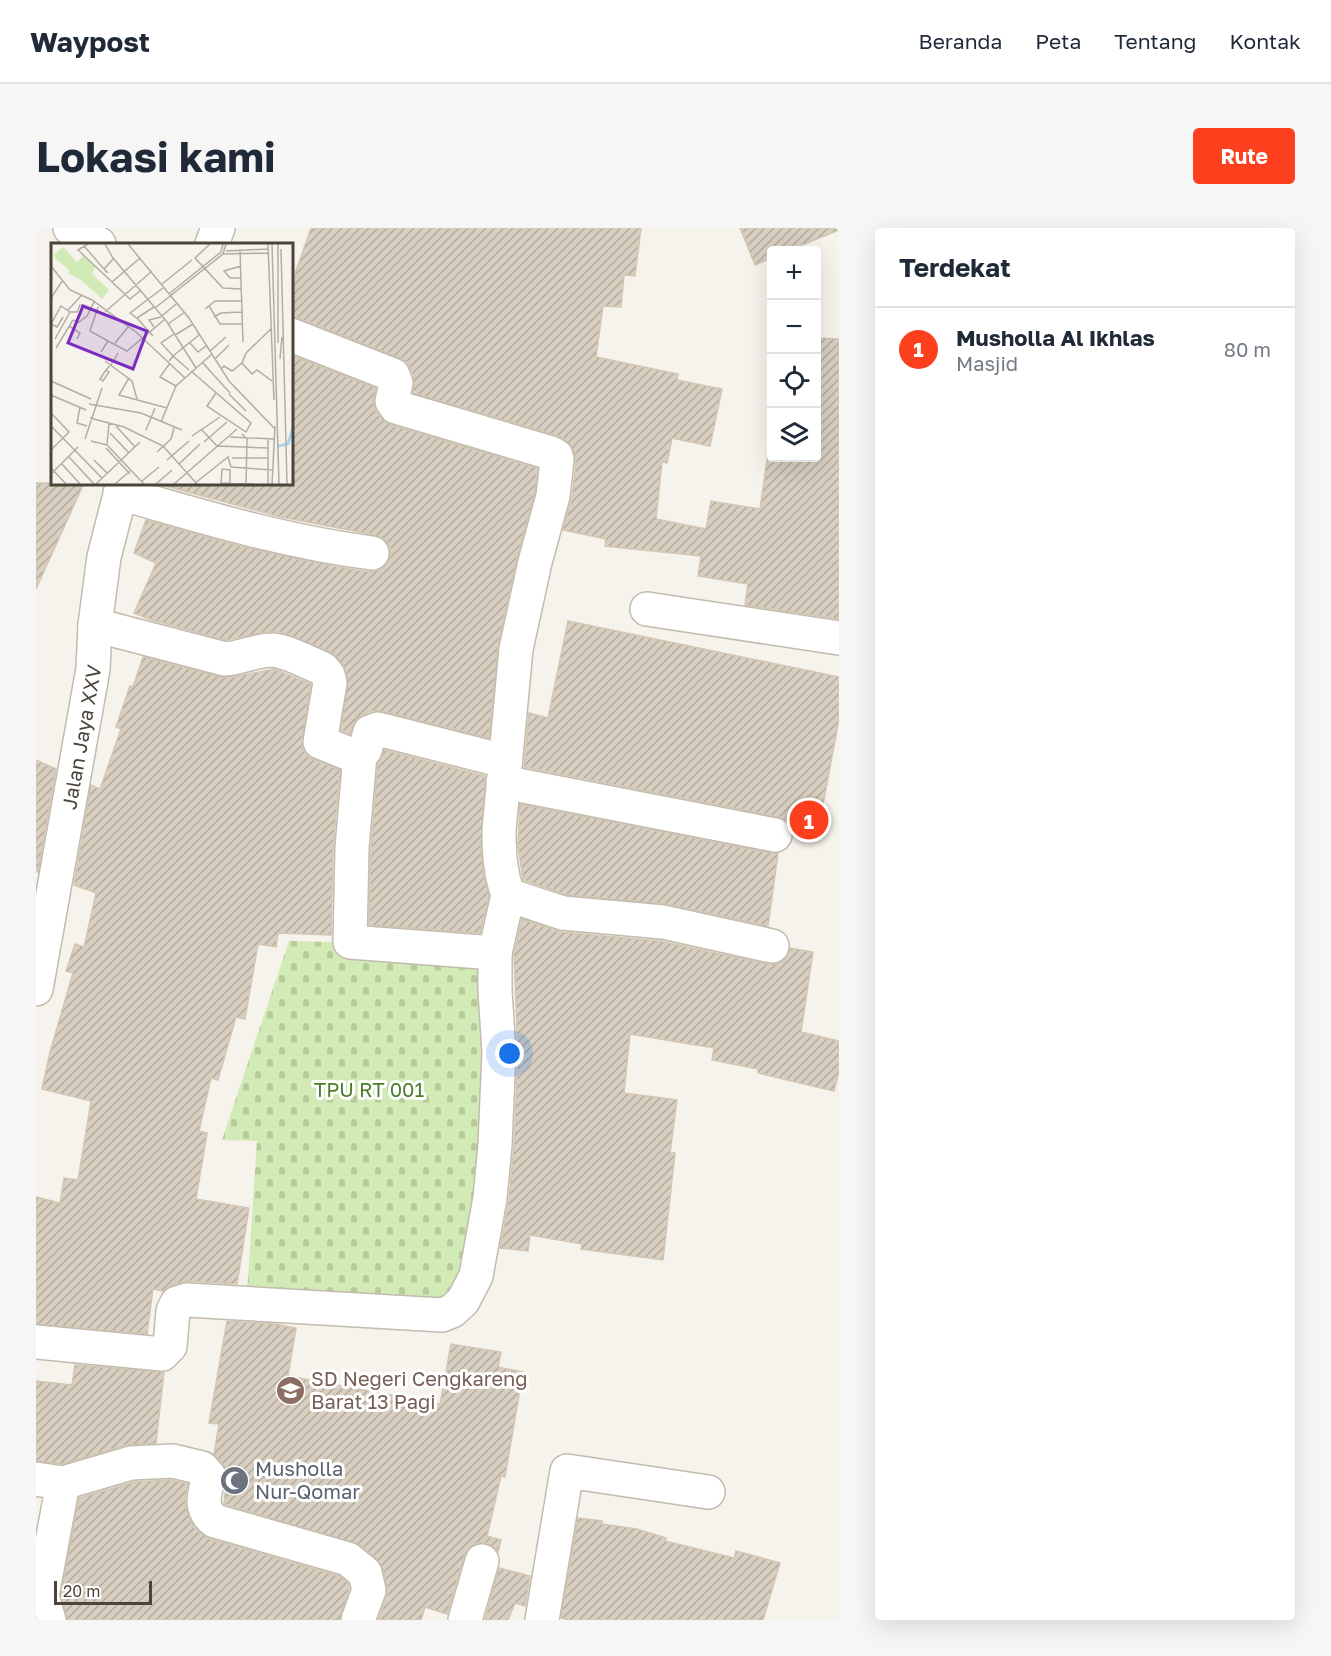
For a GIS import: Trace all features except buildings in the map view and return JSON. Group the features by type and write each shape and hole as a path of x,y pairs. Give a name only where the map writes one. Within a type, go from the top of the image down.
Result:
{"street":[{"path":"70,228 97,243"},
{"path":"212,243 218,228"},
{"path":"36,1342 162,1354 170,1346 173,1311 177,1303 187,1300 442,1315 452,1311 463,1300 476,1276 490,1198 495,1145 499,1052 495,953 508,894 502,878 499,857 504,771 516,649 535,562 553,496 557,460 556,456 396,407 392,401 396,383 393,375 292,335"},
{"path":"121,488 225,523 322,546 372,553"},
{"name":"Jalan Jaya XXV","path":"36,989 93,669 95,625 104,557 121,488"},
{"path":"647,609 839,638"},
{"path":"95,625 191,648 225,659 275,650 323,669 330,683 320,742 352,755 360,755"},
{"path":"495,953 350,942 352,848 360,755 365,750 370,732 378,729 504,771 775,835"},
{"path":"508,894 563,913 663,922 772,946"},
{"path":"49,1620 42,1596 50,1481 131,1463 173,1461 202,1468 209,1476 203,1506 207,1514 215,1521 348,1559 365,1573 369,1590 358,1620"},
{"path":"542,1620 567,1471 708,1492"},
{"path":"465,1620 482,1561"}],"green space":[{"name":"TPU RT 001","path":"289,941 498,946 476,1310 247,1292 257,1141 222,1140"}],"place":[{"name":"Musholla Al Ikhlas","path":"809,820"},
{"name":"SD Negeri Cengkareng Barat 13 Pagi","path":"290,1390"},
{"name":"Musholla Nur-Qomar","path":"234,1480"}]}
